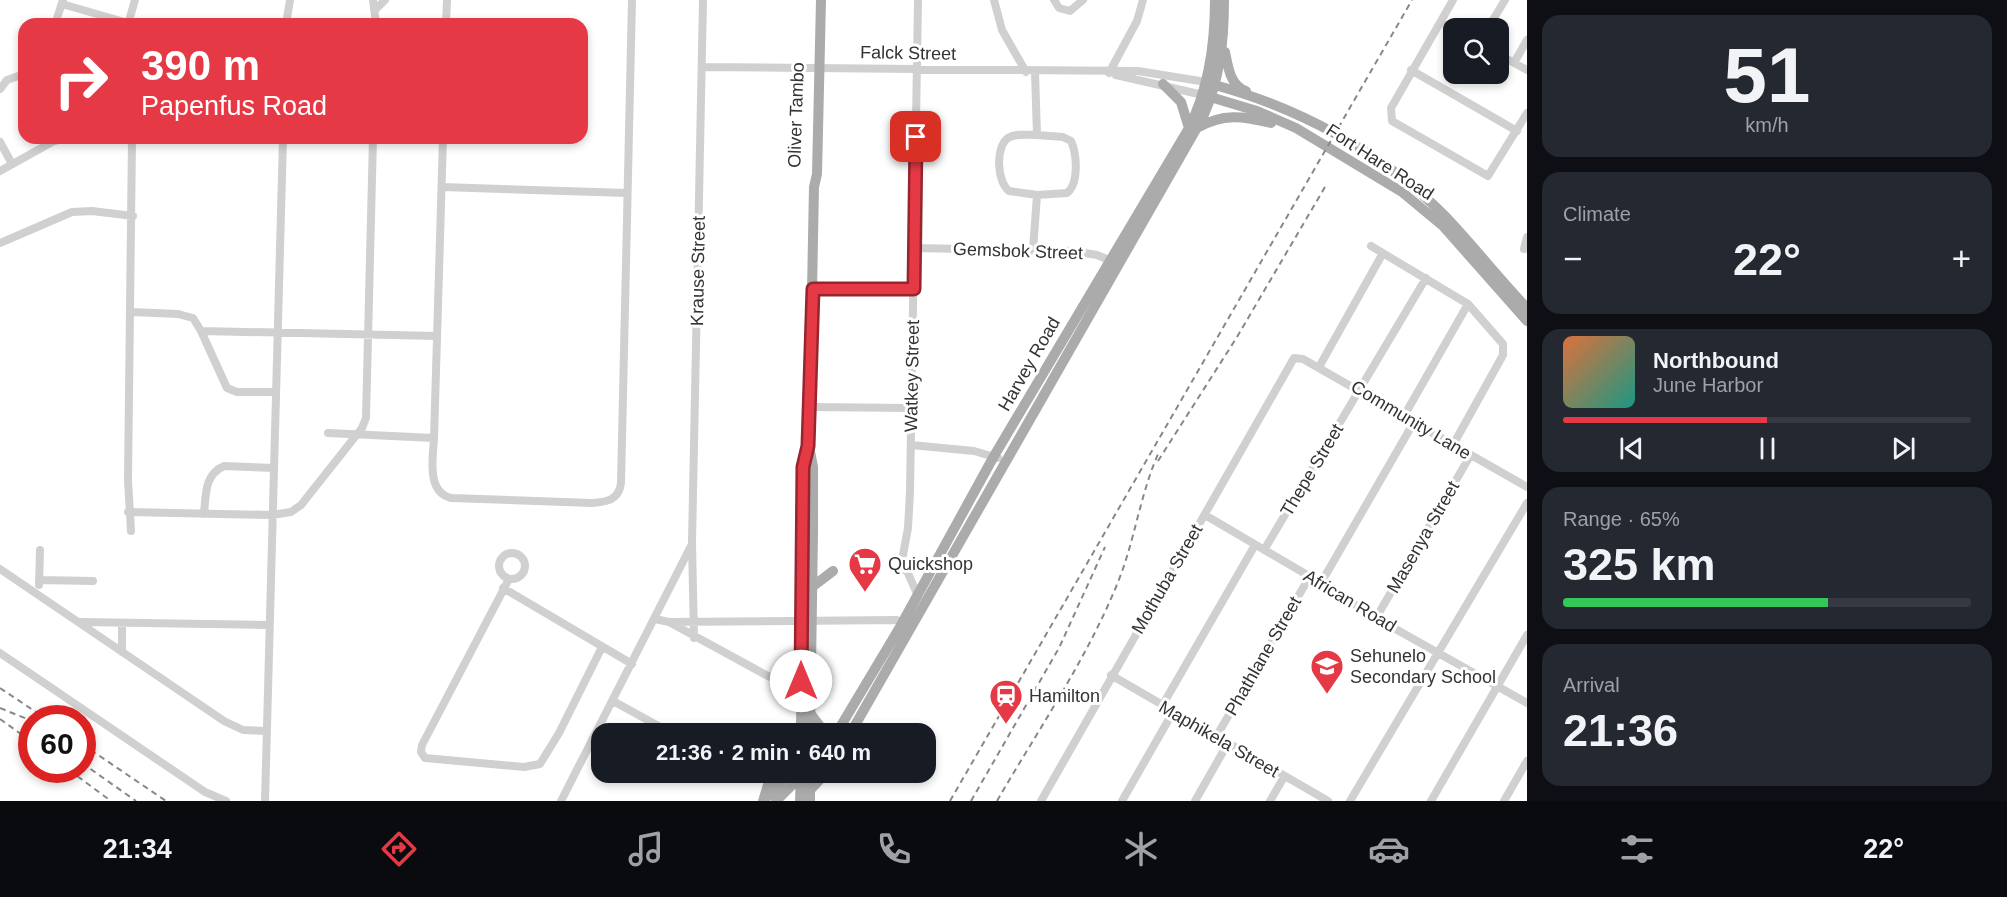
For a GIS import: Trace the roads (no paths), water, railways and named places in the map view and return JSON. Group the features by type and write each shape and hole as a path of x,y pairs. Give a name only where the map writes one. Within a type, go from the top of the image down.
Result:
{"main road":[{"name":"Oliver Tambo","path":"808,446 814,187 817,174 815,0"},
{"name":"Oliver Tambo","path":"817,68 821,0"},
{"name":"Harvey Road","path":"1211,84 1215,0"},
{"name":"Harvey Road","path":"855,723 873,684 1007,462 1120,264 1193,128 1207,96 1224,43 1224,0"},
{"path":"1224,43 1229,70 1240,89 1271,99 1296,113"},
{"path":"1163,84 1181,102 1193,128 1222,116 1240,116 1303,132"},
{"name":"Fort Hare Road","path":"1211,84 1296,113 1348,141 1411,185 1458,229 1527,308"},
{"name":"Fort Hare Road","path":"1207,96 1257,111 1303,132 1383,179 1430,214 1527,321"},
{"name":"Harvey Road","path":"906,627 918,596 994,456 1109,260 1193,128"},
{"path":"806,621 812,587 813,556 813,467 808,446"},
{"path":"803,723 806,621 803,467 808,446"},
{"path":"812,587 832,571 813,556"},
{"name":"Harvey Road","path":"844,723 873,684"},
{"path":"805,714 815,723"},
{"path":"799,723 805,714"},
{"path":"805,714 807,723"},
{"path":"763,801 769,783"},
{"path":"763,801 780,783"},
{"path":"776,801 797,783"},
{"path":"800,801 805,783"},
{"path":"810,796 819,783"}],"street":[{"path":"130,18 135,0"},
{"path":"373,0 376,18"},
{"path":"376,9 385,0"},
{"path":"446,18 447,0"},
{"path":"443,144 434,482 446,497 592,503 610,500 618,493 621,483 632,0"},
{"name":"Krause Street","path":"694,638 692,543 703,0"},
{"name":"Watkey Street","path":"904,571 911,445 918,0"},
{"path":"994,0 1002,30 1031,72 1037,135"},
{"path":"1054,0 1059,8 1070,11 1083,0"},
{"path":"1111,73 1137,21 1143,0"},
{"path":"1453,0 1391,108 1390,118 1398,127 1488,176 1527,114"},
{"path":"1494,18 1505,0"},
{"path":"287,18 288,1"},
{"path":"57,18 63,2 113,18"},
{"path":"1514,63 1527,40"},
{"path":"1509,60 1527,70"},
{"name":"Falck Street","path":"702,67 1151,72 1211,84"},
{"path":"1412,70 1517,131"},
{"name":"Falck Street","path":"1111,73 1207,96"},
{"path":"0,88 7,80 18,76"},
{"path":"1017,135 1037,135 1063,137 1071,141 1075,179 1071,190 1067,193 1037,195 1009,191 1001,182 1001,150 1007,140 1017,135"},
{"path":"0,142 12,164"},
{"path":"0,171 49,144"},
{"path":"131,531 128,512 132,144"},
{"path":"265,801 283,144"},
{"path":"128,512 272,515 291,512 300,505 359,433 366,418 373,144"},
{"path":"442,187 627,193"},
{"path":"1033,250 1037,195"},
{"path":"0,243 72,212 92,210 133,216"},
{"path":"1524,249 1527,237"},
{"path":"1371,246 1468,304 1503,344 1503,355 1453,446"},
{"name":"Gemsbok Street","path":"915,248 1085,253 1120,264"},
{"path":"1319,367 1383,253"},
{"name":"Thepe Street","path":"1264,550 1426,278"},
{"path":"813,289 914,289"},
{"path":"1404,416 1468,304"},
{"path":"132,312 186,315 193,318 227,388 237,392 276,392"},
{"path":"201,331 437,336"},
{"name":"Community Lane","path":"1294,358 1300,358 1360,389 1470,456 1527,487"},
{"name":"Mothuba Street","path":"1041,801 1294,358"},
{"path":"810,407 911,408"},
{"name":"Phathlane Street","path":"1321,582 1414,422"},
{"path":"275,432 286,433"},
{"path":"328,433 434,438"},
{"path":"911,445 994,456 1007,462"},
{"name":"Masenya Street","path":"1376,618 1470,456"},
{"path":"204,514 207,483 210,475 219,468 273,468"},
{"path":"1350,801 1527,503"},
{"name":"African Road","path":"1204,515 1321,582 1376,618 1527,703"},
{"name":"Krause Street","path":"561,801 692,543"},
{"path":"1162,706 1256,546"},
{"path":"38,594 40,550"},
{"path":"918,596 904,571 937,561"},
{"path":"0,569 237,728 266,731"},
{"name":"Phathlane Street","path":"1216,737 1310,576"},
{"path":"509,579 422,745 421,752 425,758 525,767 540,764 559,732 602,647"},
{"path":"39,580 93,581"},
{"path":"503,588 632,664"},
{"path":"655,619 669,622 897,620 906,627"},
{"path":"81,622 269,625"},
{"path":"669,622 694,638 788,687"},
{"path":"122,623 122,652"},
{"path":"1431,801 1527,635"},
{"path":"0,653 205,792 226,801"},
{"name":"Maphikela Street","path":"1111,675 1328,801"},
{"path":"613,701 653,723"},
{"path":"1122,801 1173,712"},
{"name":"Phathlane Street","path":"1195,801 1228,743"},
{"path":"1504,801 1527,761"},
{"path":"1270,801 1284,777"}],"railway":[{"path":"950,801 1412,0"},
{"path":"1158,461 1237,337 1325,187"},
{"path":"997,801 1061,694 1106,611 1124,566 1147,484 1159,452"},
{"path":"971,801 1059,648 1105,547"},
{"path":"0,688 26,705"},
{"path":"0,708 18,715"},
{"path":"0,719 18,732"},
{"path":"96,754 166,801"},
{"path":"96,773 136,801"},
{"path":"87,783 111,801"}],"place":[{"name":"Quickshop","path":"865,593"},
{"name":"Sehunelo Secondary School","path":"1327,695"},
{"name":"Hamilton","path":"1006,725"}]}
